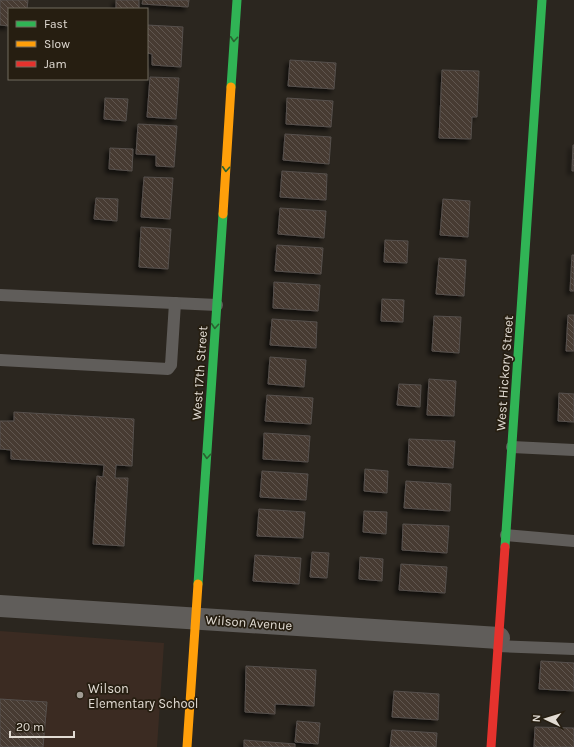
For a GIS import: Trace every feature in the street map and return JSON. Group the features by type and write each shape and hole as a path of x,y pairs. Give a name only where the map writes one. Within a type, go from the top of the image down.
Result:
{"street":[{"name":"West 17th Street","path":"187,747 237,0"},
{"name":"West Hickory Street","path":"491,747 542,0"},
{"name":"Wilson Avenue","path":"0,606 498,642"}],"lane":[{"path":"0,295 217,305"},
{"path":"0,360 168,369 171,365 175,303"},
{"path":"512,447 574,450"},
{"path":"506,535 574,541"},
{"path":"498,642 574,649"}],"shaded area":[{"name":"Wilson Elementary School","path":"0,631 164,643 157,747 0,747"}],"building":[{"path":"0,0 28,0 27,8 8,8 8,26 0,25"},
{"path":"116,0 139,0 139,8 116,8"},
{"path":"143,0 189,0 188,7 142,4"},
{"path":"148,25 183,27 181,67 152,65 152,54 148,53"},
{"path":"290,60 336,63 334,89 288,86"},
{"path":"442,70 479,71 477,117 472,117 471,139 439,138"},
{"path":"150,77 179,78 176,119 147,117"},
{"path":"105,98 128,99 126,121 104,119"},
{"path":"287,98 333,101 331,127 286,124"},
{"path":"138,124 177,126 174,167 156,166 156,155 136,154"},
{"path":"285,134 331,137 329,164 283,160"},
{"path":"573,145 574,171 572,171"},
{"path":"110,148 133,149 132,171 109,169"},
{"path":"282,171 327,174 326,200 280,197"},
{"path":"144,177 173,178 170,219 141,217"},
{"path":"96,198 118,199 117,221 94,219"},
{"path":"443,199 470,201 468,237 440,235"},
{"path":"280,208 326,211 324,238 278,234"},
{"path":"141,227 171,229 168,269 139,267"},
{"path":"385,240 408,241 407,263 384,262"},
{"path":"277,245 323,248 321,274 275,271"},
{"path":"572,255 574,255 574,291 570,291"},
{"path":"439,258 466,260 464,296 436,294"},
{"path":"274,282 320,285 318,311 273,308"},
{"path":"382,299 404,300 403,322 381,321"},
{"path":"568,315 574,315 574,351 566,351"},
{"path":"434,316 461,317 459,353 432,351"},
{"path":"272,319 317,322 316,348 270,345"},
{"path":"270,357 306,360 304,387 268,384"},
{"path":"429,379 456,381 454,416 427,415"},
{"path":"399,384 421,385 420,407 397,405"},
{"path":"559,393 574,394 574,422 558,421"},
{"path":"267,395 313,398 311,424 265,421"},
{"path":"14,412 134,419 132,466 116,465 115,478 128,478 124,546 93,544 97,476 103,477 104,465 11,459 11,450 0,449 0,421 14,421"},
{"path":"264,433 310,436 308,462 263,459"},
{"path":"409,439 455,441 453,468 408,465"},
{"path":"365,469 388,471 387,493 364,491"},
{"path":"262,471 308,474 306,500 260,497"},
{"path":"406,481 451,484 450,511 404,508"},
{"path":"259,509 305,512 303,538 257,536"},
{"path":"364,511 387,512 386,534 363,532"},
{"path":"403,524 449,526 447,553 402,550"},
{"path":"312,552 329,553 327,578 310,577"},
{"path":"255,555 301,558 299,584 253,581"},
{"path":"360,557 383,559 382,581 359,579"},
{"path":"401,564 447,567 445,593 399,590"},
{"path":"541,661 574,663 574,691 539,689"},
{"path":"246,666 316,670 314,706 275,704 275,714 245,712"},
{"path":"394,691 439,694 438,720 392,717"},
{"path":"0,699 47,702 43,747 0,747"},
{"path":"297,721 320,723 318,744 295,742"},
{"path":"535,727 574,728 574,747 534,747"},
{"path":"392,730 437,733 436,747 390,747"},
{"path":"244,740 295,744 295,747 244,747"}],"traffic: fast":[{"path":"231,87 237,0"},
{"path":"505,547 542,0"},
{"path":"198,584 223,214"}],"traffic: slow":[{"path":"223,214 231,87"},
{"path":"187,747 198,584"}],"traffic: jam":[{"path":"491,747 505,547"}],"place":[{"name":"Wilson Elementary School","path":"80,695"}]}
